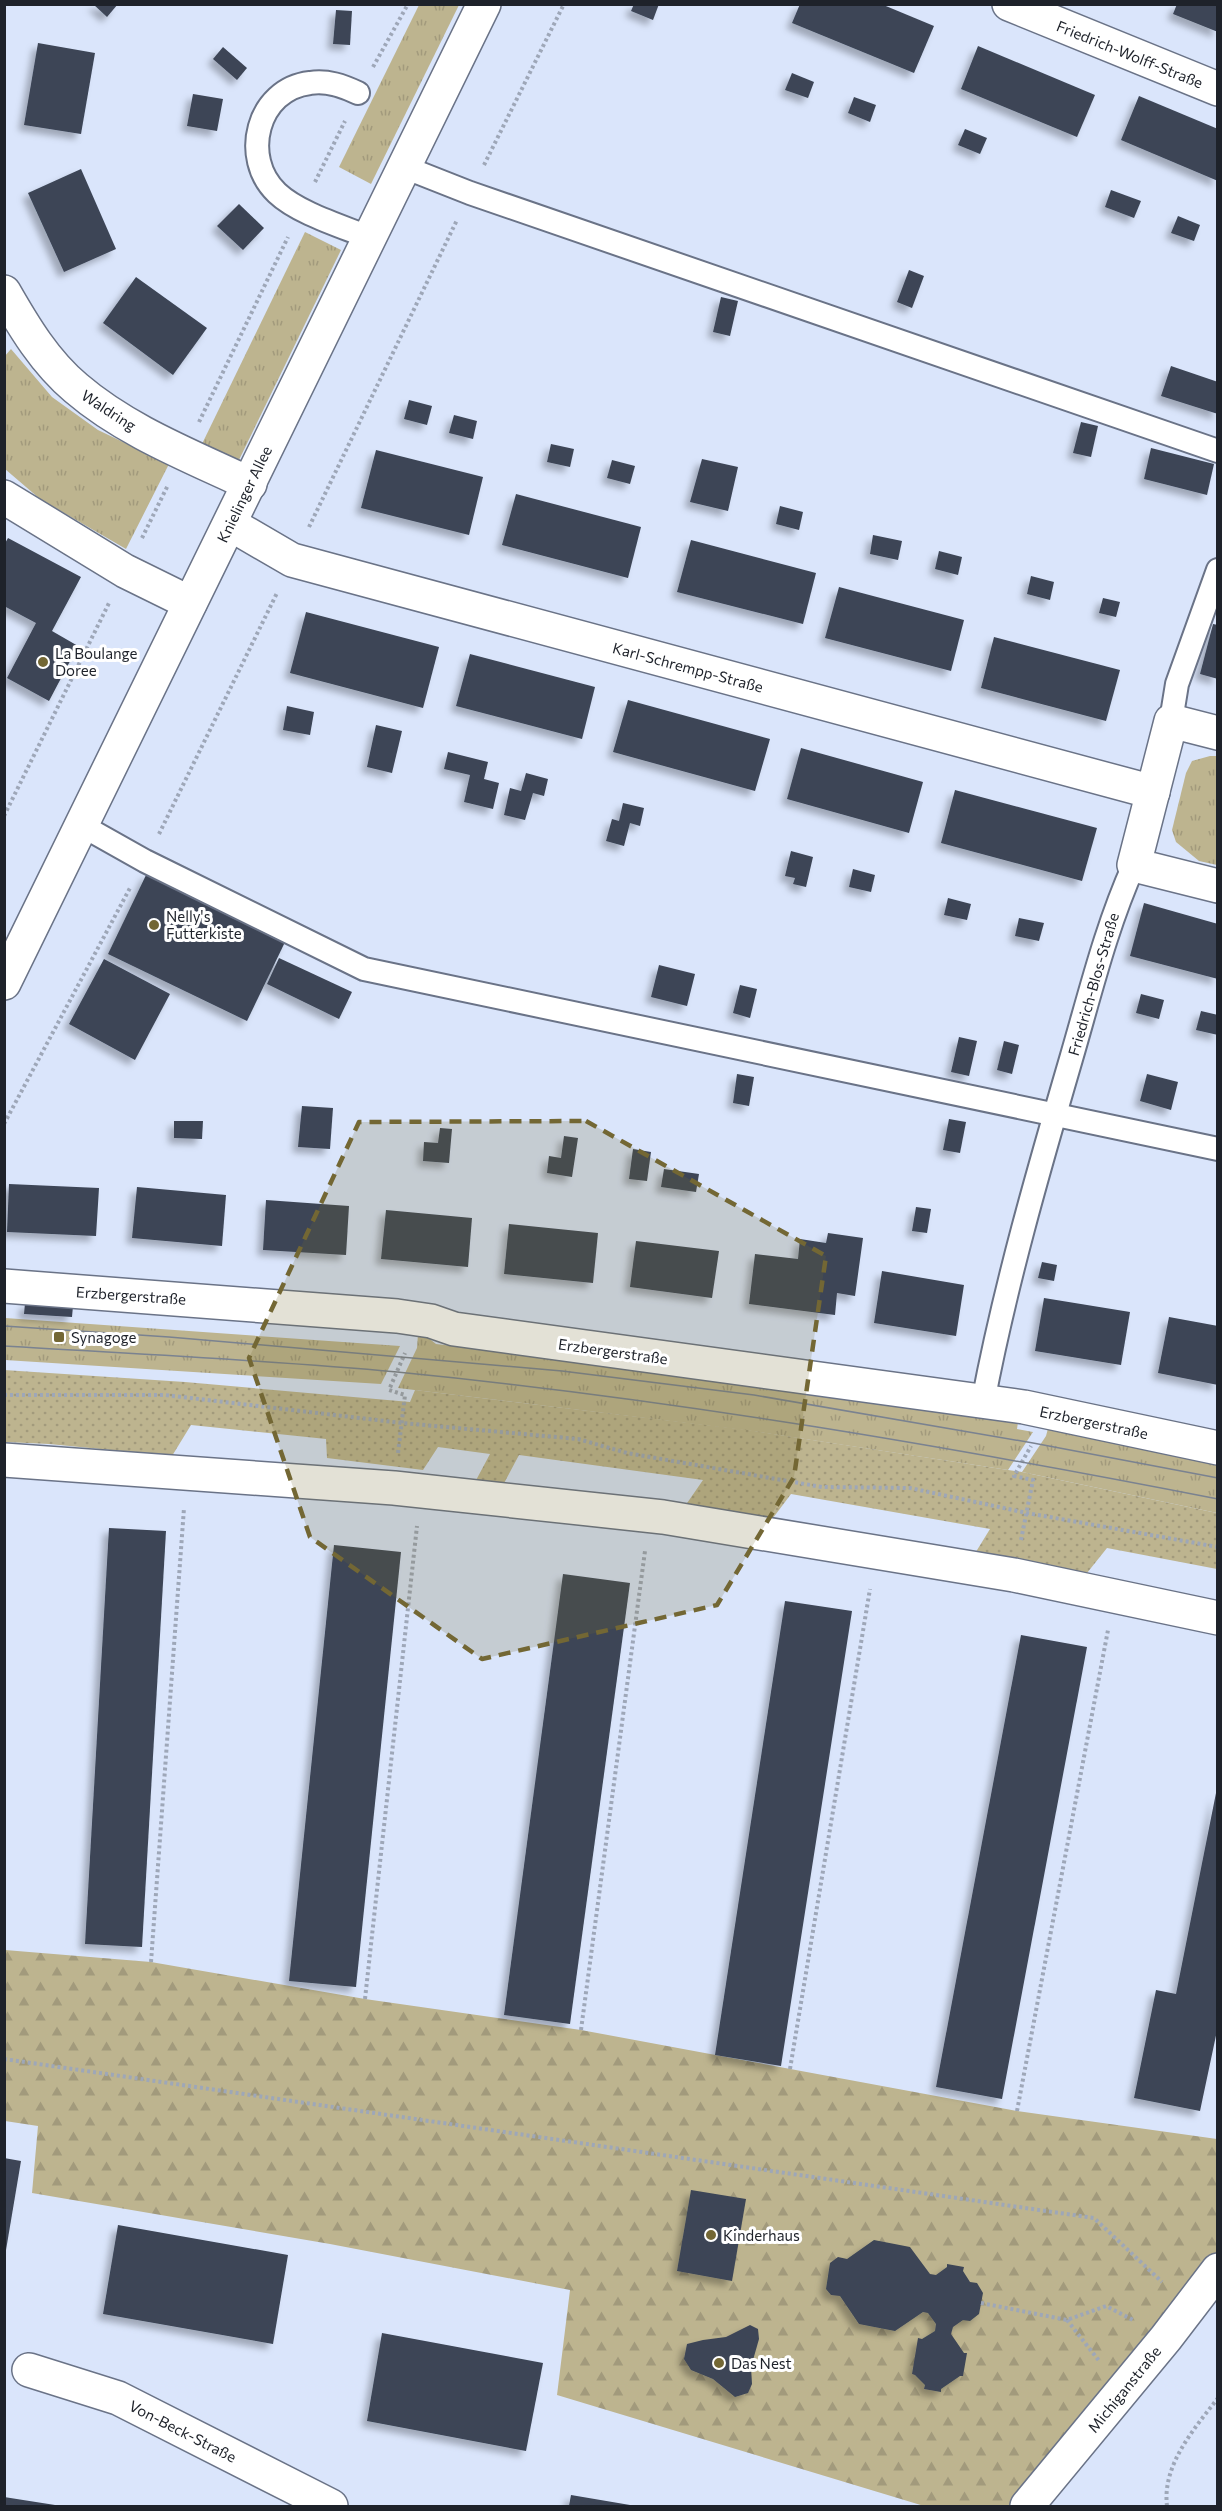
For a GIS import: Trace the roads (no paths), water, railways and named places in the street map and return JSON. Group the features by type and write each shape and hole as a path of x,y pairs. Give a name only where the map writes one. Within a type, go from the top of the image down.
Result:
{"street":[{"name":"Knielinger Allee","path":"6,978 484,4"},
{"name":"Friedrich-Wolff-Straße","path":"1009,4 1218,89"},
{"name":"Waldring","path":"4,292 28,334 75,387 122,420 250,484"},
{"path":"4,497 125,571 190,603"},
{"name":"Karl-Schrempp-Straße","path":"230,524 292,560 1153,792"},
{"path":"1171,721 1218,733"},
{"name":"Friedrich-Blos-Straße","path":"1134,865 1171,721"},
{"path":"1134,865 1218,886"},
{"name":"Erzbergerstraße","path":"4,1286 397,1316 431,1321 454,1329 1074,1416 1218,1448"},
{"path":"4,1460 394,1488 663,1517 1014,1575 1218,1618"},
{"name":"Michiganstraße","path":"1027,2506 1166,2338 1218,2270"},
{"name":"Von-Beck-Straße","path":"29,2370 118,2398 331,2506"}],"lane":[{"path":"358,93 329,82 308,83 290,89 273,101 262,117 256,136 257,157 264,177 278,194 302,208 368,237"},
{"path":"404,167 470,193 1218,451"},
{"name":"Friedrich-Blos-Straße","path":"1171,721 1178,684 1218,570"},
{"path":"81,825 145,861 364,969 1218,1149"},
{"name":"Friedrich-Blos-Straße","path":"983,1402 999,1320 1055,1114 1118,902 1134,865"}],"tram line":[{"path":"4,1326 169,1337 562,1371 754,1395 1033,1443 1218,1478"},
{"path":"4,1346 348,1368 500,1383 809,1426 1218,1499"}],"place":[{"name":"La Boulange Doree","path":"43,662"},
{"name":"Nelly's Futterkiste","path":"154,925"},
{"name":"Synagoge","path":"59,1337"},
{"name":"Kinderhaus","path":"711,2235"},
{"name":"Das Nest","path":"719,2363"}]}
